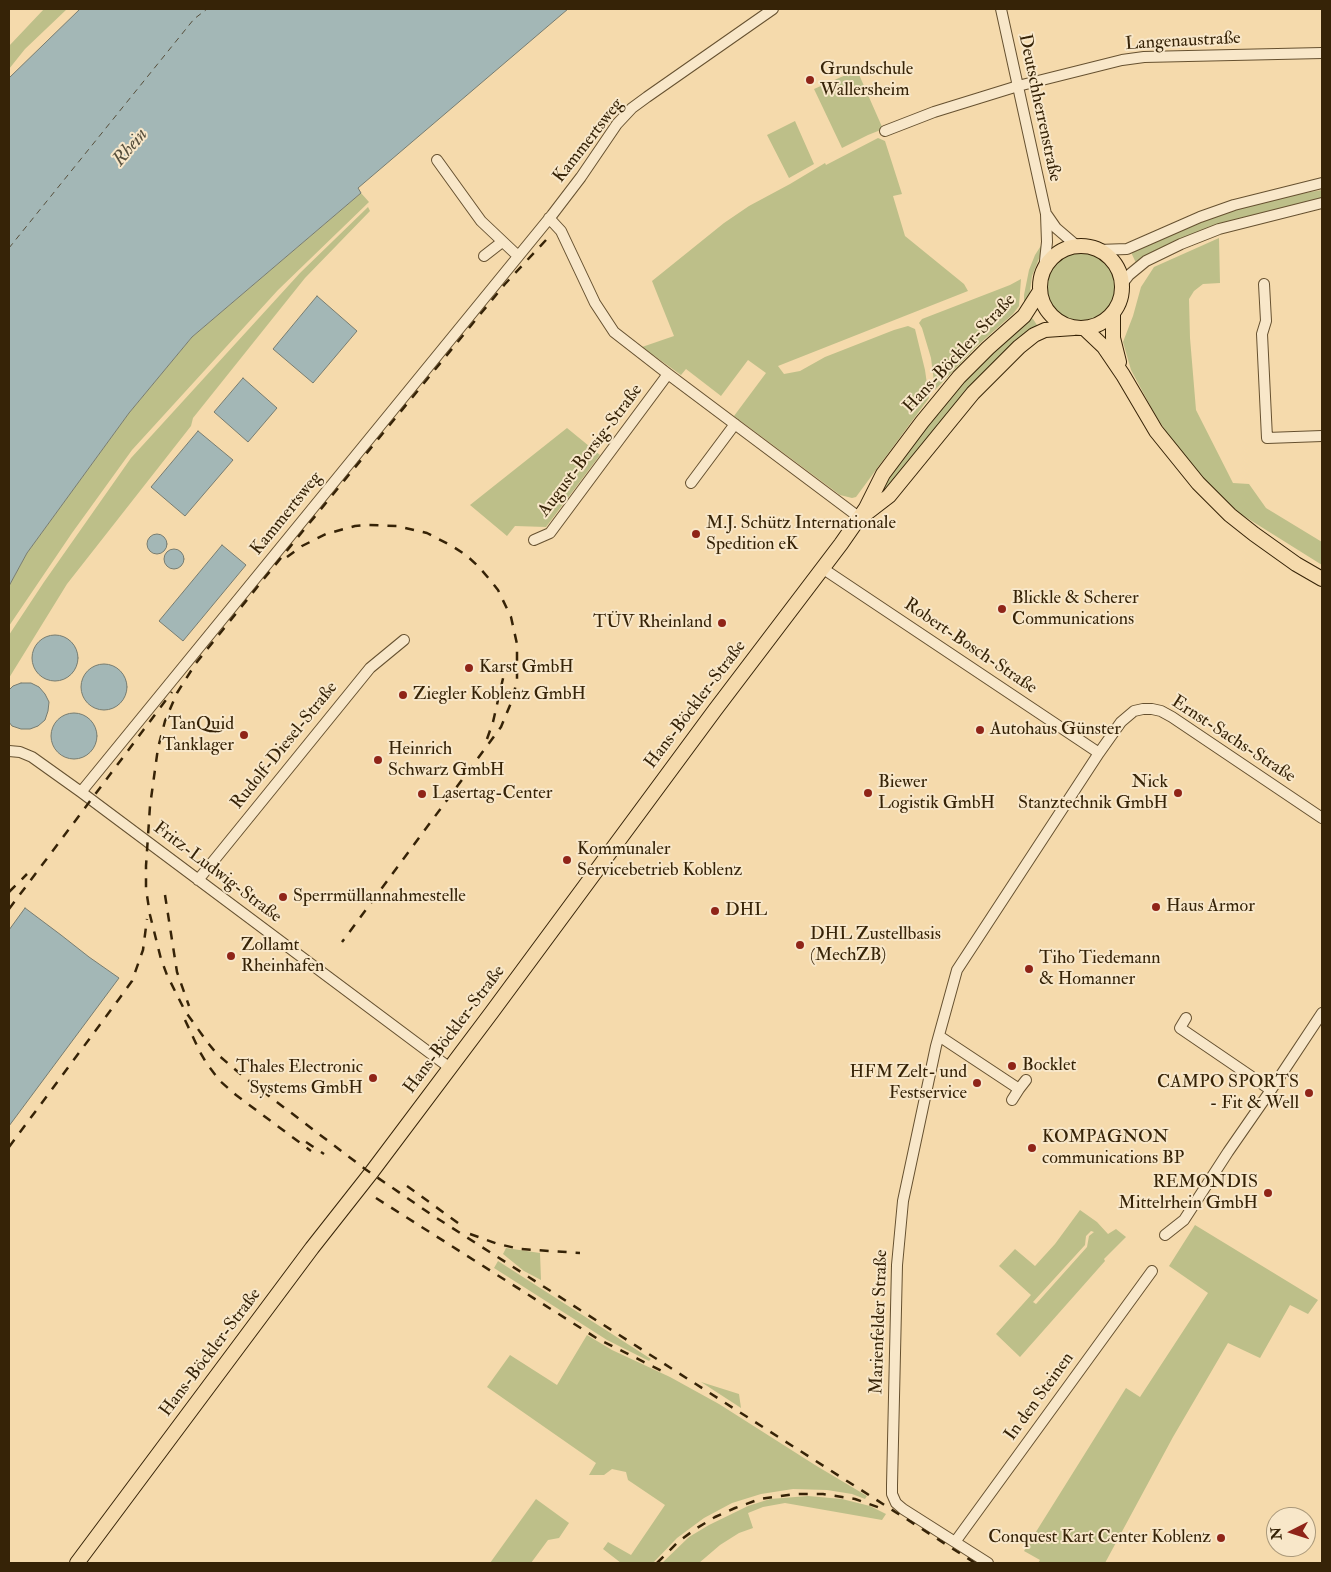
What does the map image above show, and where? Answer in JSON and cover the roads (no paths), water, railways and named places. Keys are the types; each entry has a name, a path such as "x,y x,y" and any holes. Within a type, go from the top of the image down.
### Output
{"main road":[{"path":"1123,374 1112,338 1113,314 1120,300 1122,284 1120,273 1115,264 1098,250 1077,246 1067,249 1049,261 1044,270 1040,280 1040,291 1044,306 1059,322 1079,328 1104,347 1123,374 1156,431 1215,501 1240,524 1276,551 1322,579"},
{"name":"Hans-Böckler-Straße","path":"77,1563 450,1068 715,710 860,518 883,474 934,406 965,371 1024,316 1040,291"},
{"path":"1079,328 1100,324 1113,314"},
{"name":"Hans-Böckler-Straße","path":"860,518 889,496 973,393 1019,347 1034,334 1045,330 1079,328"}],"street":[{"name":"Kammertsweg","path":"81,792 549,218 581,177 617,124 632,108 773,9"},
{"name":"Deutschherrenstraße","path":"1001,9 1046,214 1047,242 1044,270"},
{"name":"Langenaustraße","path":"886,130 934,112 1018,86 1122,60 1144,57 1322,53"},
{"path":"437,160 481,221 518,256"},
{"path":"1098,250 1127,249 1168,230 1234,205 1322,183"},
{"path":"1122,284 1129,275 1146,261 1182,244 1220,229 1322,203"},
{"name":"Deutschherrenstraße","path":"1046,214 1056,228 1077,246"},
{"path":"549,218 561,230 594,303 614,332 627,344 860,518"},
{"path":"484,256 502,242"},
{"path":"1264,284 1266,321 1262,334 1267,438 1322,436"},
{"name":"August-Borsig-Straße","path":"534,540 550,533 668,374"},
{"path":"692,482 735,424"},
{"name":"Robert-Bosch-Straße","path":"822,568 1099,753"},
{"name":"Rudolf-Diesel-Straße","path":"198,880 370,668 404,640"},
{"name":"Ernst-Sachs-Straße","path":"957,970 1099,753 1126,716 1134,712 1143,709 1161,711 1322,818"},
{"name":"Fritz-Ludwig-Straße","path":"9,751 20,752 32,757 81,792 450,1068"},
{"name":"Marienfelder Straße","path":"957,970 939,1036 908,1174 899,1231 895,1323 892,1494 896,1503 903,1509 988,1563"},
{"path":"1165,1235 1184,1220 1322,1013"},
{"path":"1186,1018 1180,1028 1271,1090"},
{"path":"939,1036 1019,1089"},
{"path":"1012,1100 1026,1080"},
{"name":"In den Steinen","path":"954,1542 1152,1271"}],"water":[{"name":"Rhein","path":"80,9 568,9 358,188 361,193 192,337 129,413 27,553 9,586 9,78"},
{"path":"317,296 357,331 313,383 273,349"},
{"path":"243,378 277,408 248,442 214,412"},
{"path":"198,431 233,460 185,516 151,487"},
{"path":"157,534 164,537 167,544 164,551 157,554 150,551 147,544 150,537"},
{"path":"222,545 246,565 183,641 159,621"},
{"path":"174,549 181,552 184,559 181,566 174,569 167,566 164,559 167,552"},
{"path":"50,635 60,635 74,645 78,658 74,671 68,677 60,681 50,681 36,671 32,663 32,653 42,639"},
{"path":"99,664 109,664 123,674 127,687 123,700 117,706 109,710 99,710 85,700 81,692 81,682 91,668"},
{"path":"21,683 31,683 39,687 49,702 45,720 38,726 30,729 12,726 9,722 9,690"},
{"path":"69,713 79,713 93,723 97,736 93,749 87,755 79,759 69,759 55,749 51,741 51,731 61,717"},
{"path":"25,908 119,978 9,1126 9,930"}],"railway":[{"path":"546,240 505,284 267,575 196,663 177,693 165,721 158,748 150,806 146,866 146,889 150,915 161,959 185,1011 217,1054 244,1077 365,1169 432,1215 975,1563"},
{"path":"287,557 302,546 326,534 355,526 397,526 427,533 466,555 491,581 498,590 511,617 517,644 517,679 513,698 501,727 342,942"},
{"path":"487,739 493,722 504,674"},
{"path":"9,909 172,692"},
{"path":"9,892 27,874"},
{"path":"165,895 177,972 189,1006"},
{"path":"9,1147 132,981 143,950 147,919"},
{"path":"185,1020 200,1052 220,1081 311,1151"},
{"path":"306,1142 324,1154"},
{"path":"407,1186 465,1228"},
{"path":"376,1198 598,1339 666,1373"},
{"path":"470,1234 498,1244 520,1249 580,1253"},
{"path":"657,1563 679,1541 697,1528 715,1517 760,1499 796,1494 823,1494 855,1499 883,1509"}],"place":[{"name":"Grundschule Wallersheim","path":"810,80"},
{"name":"M.J. Schütz Internationale Spedition eK","path":"696,534"},
{"name":"Blickle & Scherer Communications","path":"1002,609"},
{"name":"TÜV Rheinland","path":"722,623"},
{"name":"Karst GmbH","path":"469,668"},
{"name":"Ziegler Koblenz GmbH","path":"403,695"},
{"name":"Autohaus Günster","path":"980,730"},
{"name":"TanQuid Tanklager","path":"244,735"},
{"name":"Heinrich Schwarz GmbH","path":"378,760"},
{"name":"Biewer Logistik GmbH","path":"868,793"},
{"name":"Nick Stanztechnik GmbH","path":"1178,793"},
{"name":"Lasertag-Center","path":"422,794"},
{"name":"Kommunaler Servicebetrieb Koblenz","path":"567,860"},
{"name":"Sperrmüllannahmestelle","path":"283,897"},
{"name":"Haus Armor","path":"1156,907"},
{"name":"DHL","path":"715,911"},
{"name":"DHL Zustellbasis (MechZB)","path":"800,945"},
{"name":"Zollamt Rheinhafen","path":"231,956"},
{"name":"Tiho Tiedemann & Homanner","path":"1029,969"},
{"name":"Bocklet","path":"1012,1066"},
{"name":"Thales Electronic Systems GmbH","path":"373,1078"},
{"name":"HFM Zelt- und Festservice","path":"977,1083"},
{"name":"CAMPO SPORTS - Fit & Well","path":"1309,1093"},
{"name":"KOMPAGNON communications BP","path":"1032,1148"},
{"name":"REMONDIS Mittelrhein GmbH","path":"1268,1193"},
{"name":"Conquest Kart Center Koblenz","path":"1221,1538"}]}
